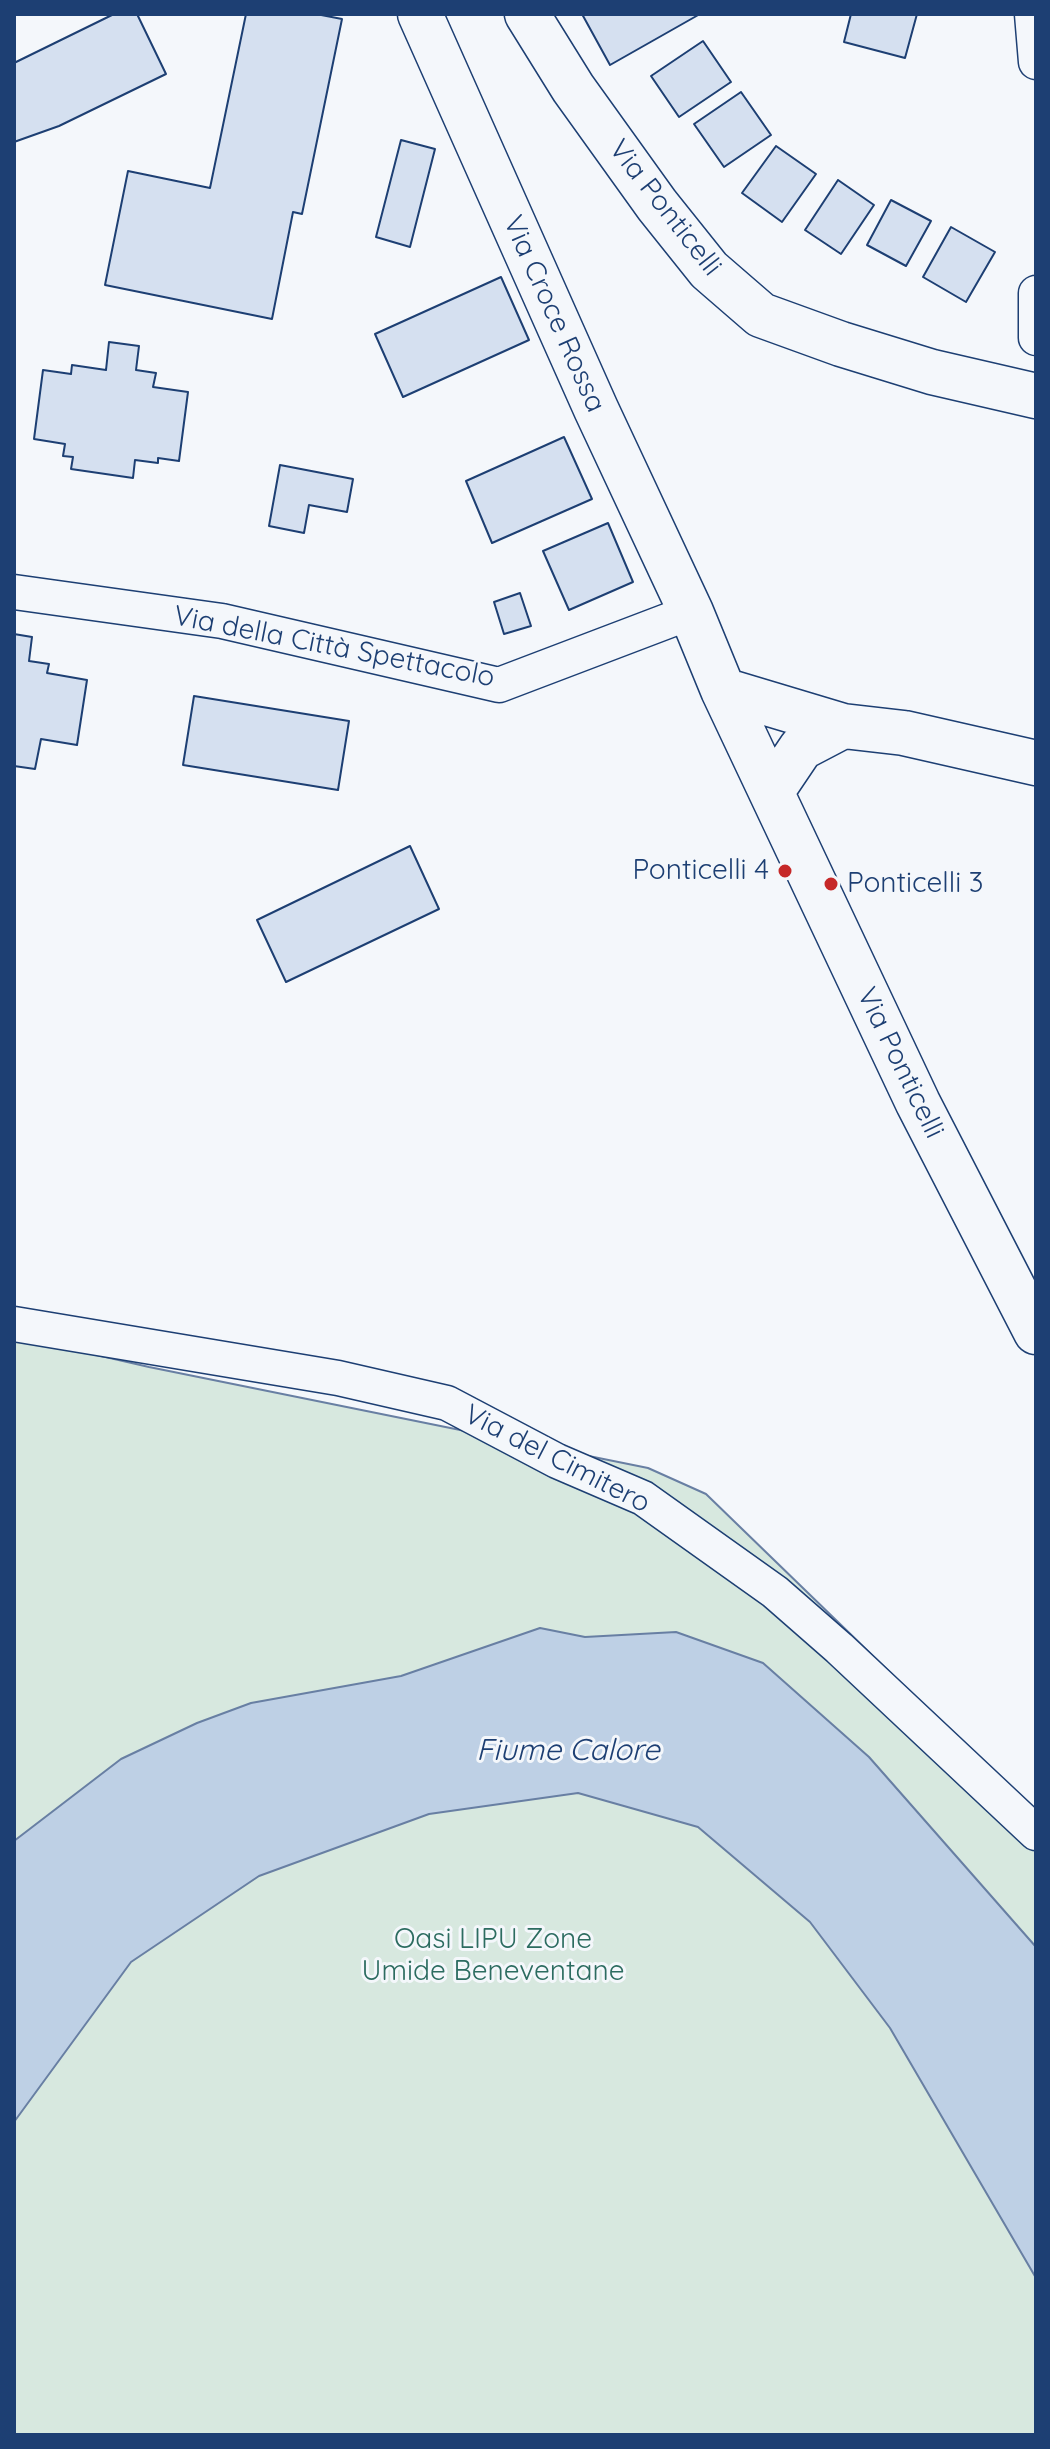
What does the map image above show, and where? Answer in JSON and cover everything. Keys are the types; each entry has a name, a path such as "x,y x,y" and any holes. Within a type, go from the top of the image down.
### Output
{"street":[{"name":"Via Croce Rossa","path":"420,14 596,409 691,612"},
{"name":"Via Ponticelli","path":"527,14 573,88 657,205 709,270 761,315 932,372 1036,396"},
{"path":"1032,14 1036,62"},
{"path":"1036,293 1036,338"},
{"name":"Via della Città Spettacolo","path":"14,592 222,621 499,685 691,612"},
{"name":"Via Ponticelli","path":"691,612 723,690 918,1103 1031,1309"},
{"path":"723,690 843,726 904,733 1036,763"},
{"path":"772,791 801,748 843,726"},
{"name":"Via del Cimitero","path":"14,1324 338,1378 447,1403 557,1461 643,1498 775,1592 1036,1833"}],"green space":[{"name":"Oasi LIPU Zone Umide Beneventane","path":"14,1336 149,1367 648,1468 706,1494 1036,1814 1036,2435 14,2435"}],"water":[{"name":"Fiume Calore","path":"540,1628 585,1637 676,1632 763,1663 869,1757 1036,1947 1036,2278 890,2028 810,1922 698,1827 578,1793 429,1814 259,1876 131,1962 14,2122 14,1841 121,1759 197,1723 251,1703 401,1676"}],"building":[{"path":"114,14 137,14 166,74 59,126 14,142 14,63"},
{"path":"246,14 316,14 342,19 302,214 293,212 272,319 105,285 128,171 210,188"},
{"path":"582,14 700,14 610,65"},
{"path":"851,14 917,14 905,58 844,42"},
{"path":"703,41 731,82 679,117 651,76"},
{"path":"741,92 771,135 724,167 694,124"},
{"path":"401,140 435,149 410,247 376,237"},
{"path":"776,146 816,174 782,222 742,193"},
{"path":"838,180 874,205 841,254 805,230"},
{"path":"891,200 931,221 906,266 867,245"},
{"path":"951,227 995,252 966,302 923,277"},
{"path":"501,277 529,340 403,397 375,334"},
{"path":"109,342 139,346 136,370 156,373 153,387 188,392 179,461 158,458 158,463 135,460 133,478 71,469 73,457 63,456 65,444 34,439 43,370 71,374 72,365 106,370"},
{"path":"564,437 592,499 492,543 466,481"},
{"path":"280,465 353,479 347,512 309,505 304,533 269,526"},
{"path":"608,523 633,582 569,610 543,551"},
{"path":"520,593 531,626 504,634 494,602"},
{"path":"14,634 32,637 29,661 49,664 47,673 87,680 77,745 41,739 35,769 14,766"},
{"path":"194,696 349,721 338,790 183,765"},
{"path":"410,846 439,909 286,982 257,920"}],"place":[{"name":"Ponticelli 4","path":"785,871"},
{"name":"Ponticelli 3","path":"831,884"}]}
